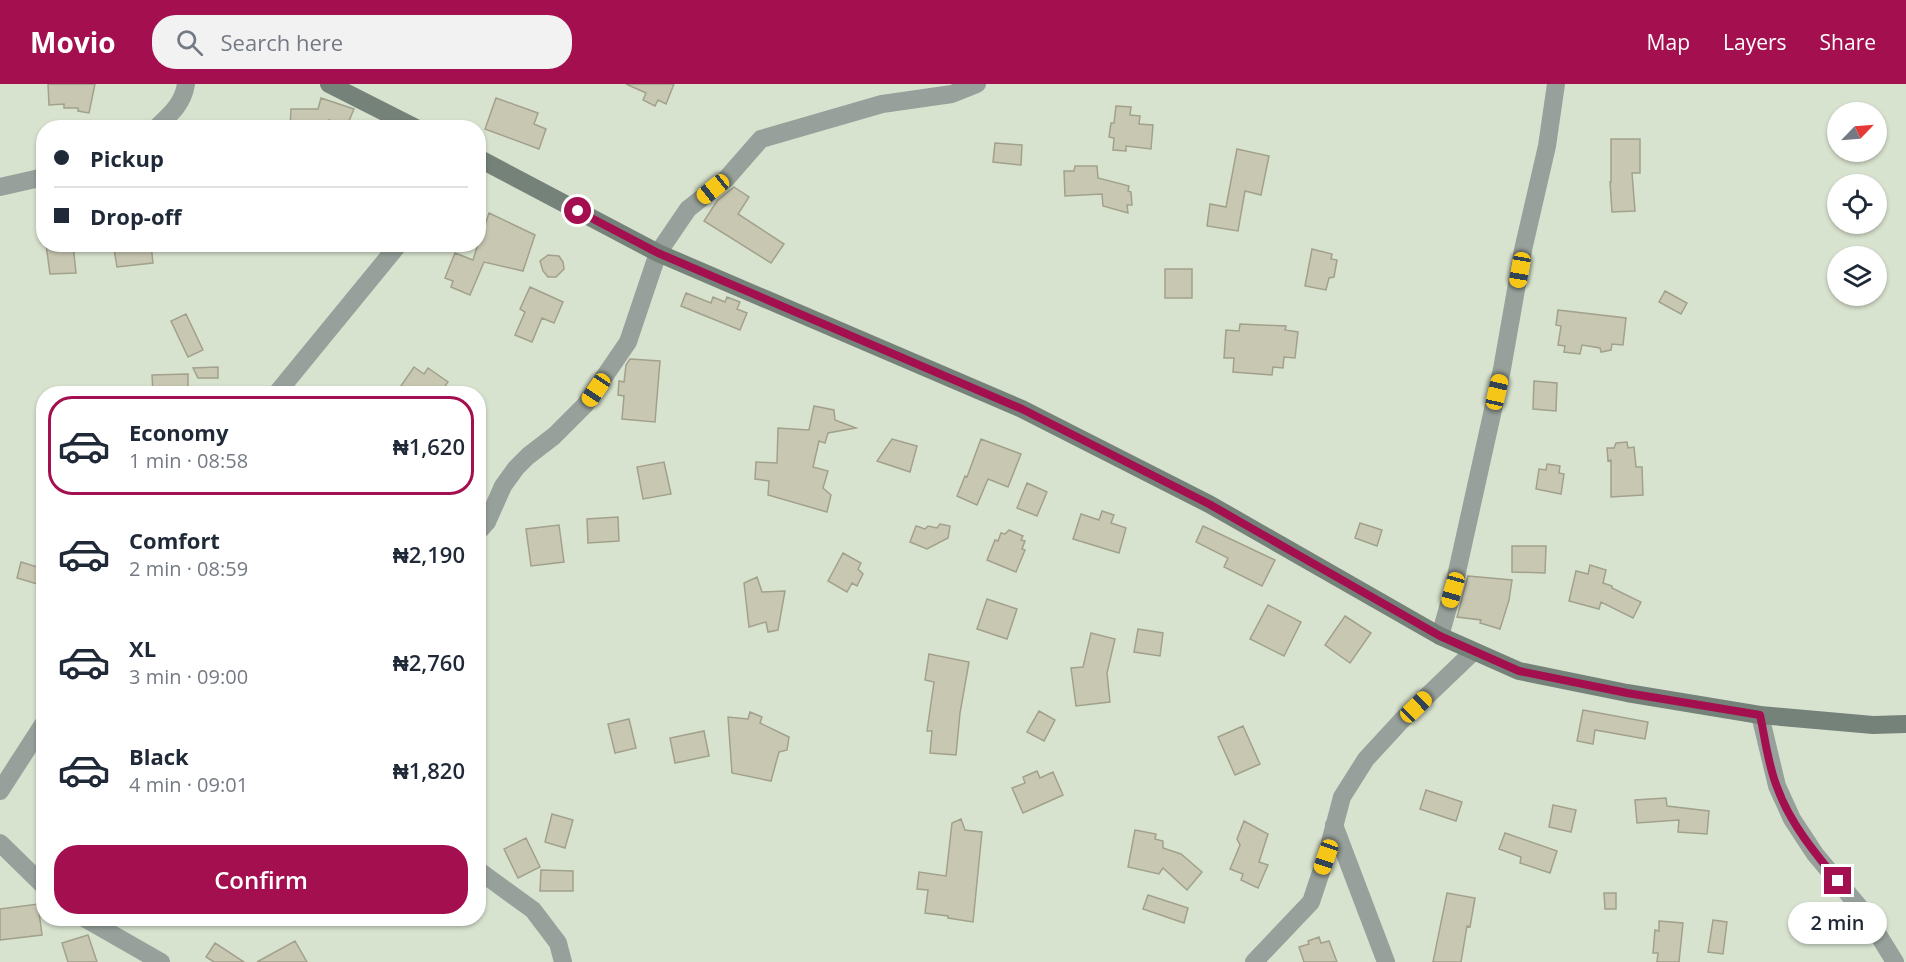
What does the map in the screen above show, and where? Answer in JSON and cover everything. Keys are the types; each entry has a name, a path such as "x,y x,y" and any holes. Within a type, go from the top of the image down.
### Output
{"street":[{"path":"165,120 178,105 186,84"},
{"path":"329,84 400,120"},
{"path":"486,524 503,486 516,468 554,436 585,405 628,342 658,253 688,209 726,179 761,139 882,104 952,94 977,84"},
{"path":"1440,636 1453,590 1502,369 1523,250 1547,146 1556,84"},
{"path":"486,162 658,253 1022,409 1209,504 1440,636 1519,671 1627,693 1760,715 1874,725 1906,724"},
{"path":"0,188 36,179"},
{"path":"283,386 392,252"},
{"path":"1254,962 1311,902 1342,797 1366,759 1402,720 1473,652"},
{"path":"1760,715 1776,786 1792,819 1815,854 1866,915 1895,962"},
{"path":"0,791 36,735"},
{"path":"1334,825 1386,962"},
{"path":"0,843 36,878"},
{"path":"486,876 533,910 558,943 563,962"},
{"path":"98,926 161,962"}],"building":[{"path":"48,84 95,84 89,113 78,111 78,108 64,108 64,104 49,105"},
{"path":"626,84 674,84 666,104 658,100 655,106 643,100 646,93"},
{"path":"321,98 354,109 349,120 290,120 291,109 318,109"},
{"path":"496,98 538,113 534,124 546,129 539,149 486,129"},
{"path":"1116,106 1131,107 1130,115 1140,116 1139,124 1153,125 1151,149 1126,146 1126,151 1113,150 1114,138 1109,137"},
{"path":"1611,139 1640,139 1640,173 1632,173 1635,211 1612,212"},
{"path":"995,143 1022,145 1021,165 993,162"},
{"path":"1237,149 1269,156 1261,195 1245,191 1238,231 1207,226 1210,204 1226,207"},
{"path":"1075,166 1097,166 1098,178 1129,186 1132,205 1127,205 1128,213 1103,206 1102,194 1065,196 1064,171 1074,171"},
{"path":"734,187 749,197 738,214 784,244 771,263 704,221 717,201"},
{"path":"489,213 535,235 523,271 484,262 470,295 451,287 453,281 445,278 455,253 473,260 476,252 486,252 486,222"},
{"path":"1312,249 1332,254 1331,259 1337,260 1334,277 1329,278 1326,290 1305,286"},
{"path":"47,252 74,252 76,273 50,274"},
{"path":"114,252 152,252 153,263 117,267"},
{"path":"548,255 559,256 563,262 564,269 556,277 548,277 543,271 540,261"},
{"path":"1165,269 1192,269 1192,298 1165,298"},
{"path":"530,287 563,302 554,323 542,318 532,342 515,335 525,312 520,309"},
{"path":"1665,291 1687,303 1681,314 1659,302"},
{"path":"686,293 711,303 713,297 725,302 727,297 740,302 737,309 747,313 740,330 681,306"},
{"path":"1558,310 1626,318 1623,345 1612,344 1611,350 1601,352 1600,348 1582,345 1580,354 1564,352 1565,346 1558,345 1561,326 1556,325"},
{"path":"186,314 203,350 188,357 171,321"},
{"path":"1240,324 1286,326 1285,330 1298,332 1295,358 1284,357 1283,368 1273,367 1272,375 1233,372 1234,358 1224,358 1226,330 1239,331"},
{"path":"630,359 660,361 655,422 622,419 624,396 618,395 619,381 624,382 626,365"},
{"path":"218,367 218,378 198,378 193,368"},
{"path":"414,367 424,374 428,368 448,382 445,386 401,386"},
{"path":"188,374 188,386 153,386 152,375"},
{"path":"1534,381 1557,383 1556,411 1533,409"},
{"path":"814,406 834,410 835,420 856,428 828,433 825,443 819,441 813,467 828,471 823,488 831,495 827,512 768,495 769,481 755,479 756,462 777,463 778,428 809,430"},
{"path":"892,439 917,446 910,472 877,461"},
{"path":"981,439 1021,454 1008,487 988,479 977,505 957,496 965,476 967,477"},
{"path":"1627,442 1628,448 1634,447 1636,467 1642,467 1643,495 1611,497 1611,460 1608,461 1607,448 1614,448 1616,443"},
{"path":"664,462 671,494 643,499 637,467"},
{"path":"1547,464 1560,466 1559,473 1564,474 1561,494 1536,489 1539,469 1546,470"},
{"path":"1027,483 1047,492 1037,516 1017,508"},
{"path":"1102,511 1114,515 1111,523 1126,528 1119,553 1073,539 1081,514 1099,520"},
{"path":"618,517 619,541 588,543 587,519"},
{"path":"1360,523 1382,530 1377,546 1355,538"},
{"path":"940,524 950,526 948,538 927,549 910,542 916,526 925,529 928,526 937,528"},
{"path":"559,525 564,562 531,566 526,529"},
{"path":"1203,526 1275,560 1262,586 1224,567 1228,558 1196,542"},
{"path":"1009,530 1023,536 1021,540 1025,541 1022,549 1025,550 1016,572 987,560 995,540 998,541 1001,533 1005,534"},
{"path":"1512,546 1546,546 1545,573 1512,572"},
{"path":"843,553 861,563 858,569 863,574 857,586 852,583 847,592 828,581"},
{"path":"21,562 36,567 36,584 17,578"},
{"path":"1590,565 1606,570 1603,583 1641,602 1633,618 1601,602 1599,609 1569,601 1576,571 1588,574"},
{"path":"1468,576 1512,580 1509,600 1500,629 1480,623 1481,620 1457,617"},
{"path":"757,577 762,592 785,591 778,630 768,632 766,622 749,627 744,583"},
{"path":"987,599 1017,609 1007,639 977,629"},
{"path":"1268,605 1301,622 1284,656 1250,639"},
{"path":"1345,616 1371,633 1350,663 1325,645"},
{"path":"1138,629 1163,633 1160,656 1134,652"},
{"path":"1091,633 1115,639 1107,673 1110,702 1076,706 1071,668 1083,667"},
{"path":"929,654 969,662 960,713 956,755 930,753 932,731 927,731 934,682 925,680"},
{"path":"1583,710 1648,722 1645,739 1595,730 1593,744 1577,741"},
{"path":"1039,711 1055,720 1044,741 1027,732"},
{"path":"750,712 762,717 760,723 789,737 787,750 779,752 771,781 732,773 728,717 748,719"},
{"path":"629,719 636,748 615,753 608,724"},
{"path":"1243,726 1260,764 1235,775 1218,737"},
{"path":"704,731 709,756 675,763 670,738"},
{"path":"1037,771 1040,778 1053,772 1063,795 1023,813 1012,788 1025,783 1023,777"},
{"path":"1426,790 1462,802 1456,821 1420,809"},
{"path":"1666,798 1667,806 1709,811 1707,834 1678,832 1679,820 1637,823 1635,800"},
{"path":"1553,805 1576,810 1571,832 1549,827"},
{"path":"552,814 573,820 565,848 545,842"},
{"path":"961,819 965,830 982,832 973,922 925,913 928,890 917,889 919,872 946,876 952,823"},
{"path":"1244,821 1268,834 1259,862 1268,865 1258,888 1241,880 1243,874 1230,869 1240,845 1237,839"},
{"path":"1135,830 1156,834 1155,839 1163,841 1163,848 1181,854 1202,872 1187,890 1163,868 1159,874 1128,867"},
{"path":"1505,833 1557,851 1550,873 1520,863 1521,857 1499,849"},
{"path":"526,838 540,867 518,878 504,849"},
{"path":"541,870 573,871 573,891 540,891"},
{"path":"1447,893 1475,898 1470,927 1467,926 1461,962 1433,962"},
{"path":"1604,893 1616,893 1616,909 1605,909"},
{"path":"1148,895 1188,908 1184,923 1143,909"},
{"path":"36,904 36,926 41,926 42,935 0,940 0,909"},
{"path":"1713,920 1727,922 1723,954 1708,952"},
{"path":"1659,921 1683,923 1679,962 1657,962 1658,953 1653,953 1655,930 1659,931"},
{"path":"88,935 97,962 68,962 62,943"},
{"path":"1319,937 1321,943 1329,941 1337,962 1304,962 1299,947"},
{"path":"295,941 307,962 257,962"},
{"path":"215,943 244,962 214,962 206,957"}],"route":[{"path":"578,211 658,253 1022,409 1209,504 1440,636 1473,652 1519,671 1627,693 1760,715 1776,786 1792,819 1815,854 1838,881"}]}
